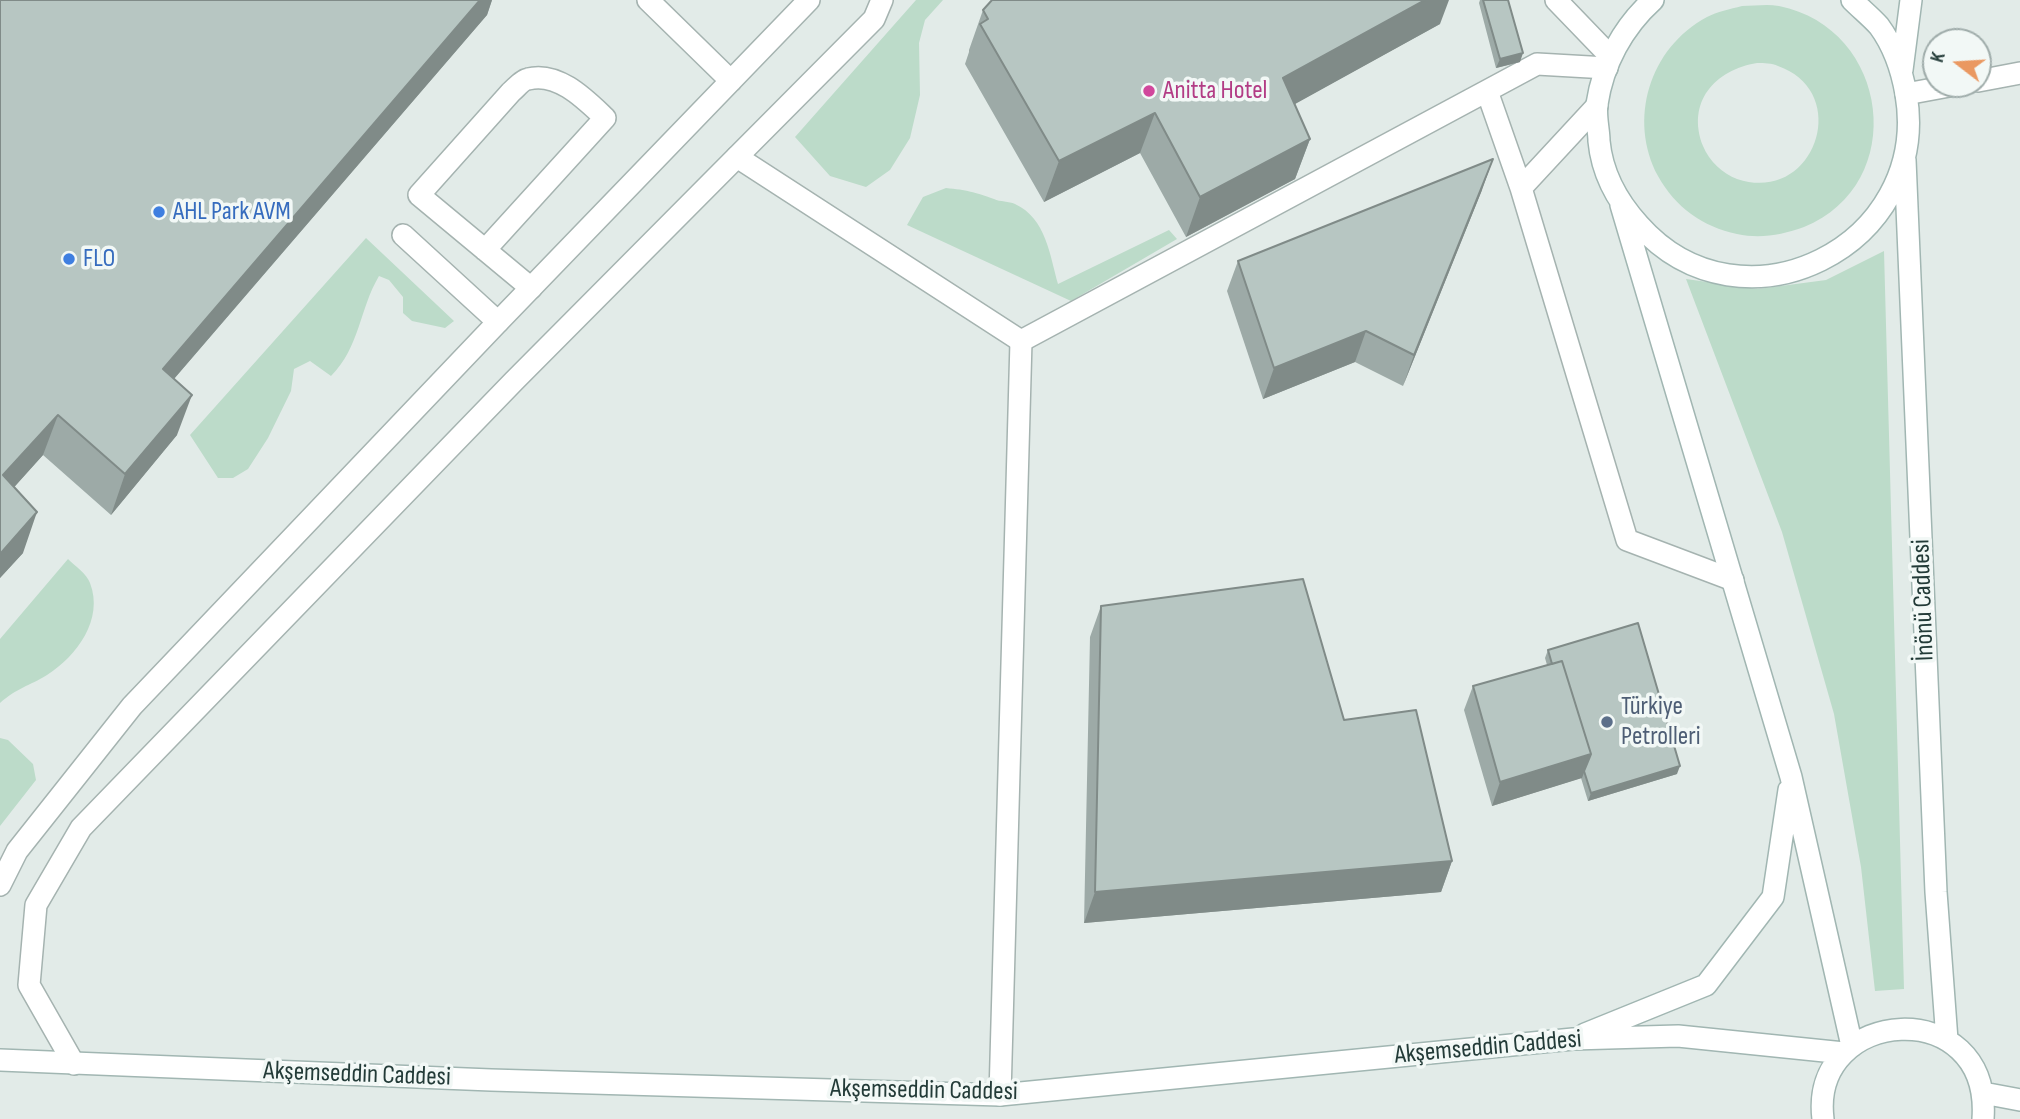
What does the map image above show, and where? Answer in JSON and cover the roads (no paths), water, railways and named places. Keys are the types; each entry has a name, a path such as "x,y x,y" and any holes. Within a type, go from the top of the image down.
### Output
{"main road":[{"path":"648,0 731,81"},
{"path":"0,885 17,851 132,706 809,0"},
{"path":"74,1064 29,985 36,905 81,828 514,381 874,19 882,0"},
{"path":"1556,0 1608,62"},
{"path":"1852,0 1880,27 1902,70"},
{"path":"1621,205 1655,244 1701,269 1751,277 1802,270 1848,245 1884,208 1905,160 1910,116 1902,70 1911,0"},
{"path":"1643,4 1608,62 1597,106 1601,157 1621,205 1791,777 1848,1049"},
{"path":"1021,341 1537,64 1608,62"},
{"path":"1992,78 2020,73"},
{"path":"485,250 604,118 569,87 550,79 527,79 511,92 419,195 485,250 531,288"},
{"path":"1487,91 1521,188 1627,540 1732,580"},
{"path":"1906,94 1922,91"},
{"path":"1521,188 1597,106"},
{"path":"737,157 1021,341"},
{"name":"İnönü Caddesi","path":"1905,160 1936,892 1947,1040"},
{"path":"403,234 498,322"},
{"path":"1000,1095 1021,341"},
{"path":"1573,1039 1706,985 1773,897 1791,777"},
{"path":"1823,1119 1824,1093 1831,1071 1848,1049 1882,1030 1905,1028 1927,1031 1947,1040 1963,1053 1975,1070 1983,1093 1983,1119"},
{"name":"Akşemseddin Caddesi","path":"0,1060 504,1081 1000,1095 1573,1039 1678,1036 1848,1049"},
{"path":"1983,1093 2020,1100"}],"place":[{"name":"Anitta Hotel","path":"1149,91"},
{"name":"AHL Park AVM","path":"159,212"},
{"name":"FLO","path":"69,259"},
{"name":"Türkiye Petrolleri","path":"1607,722"}]}
